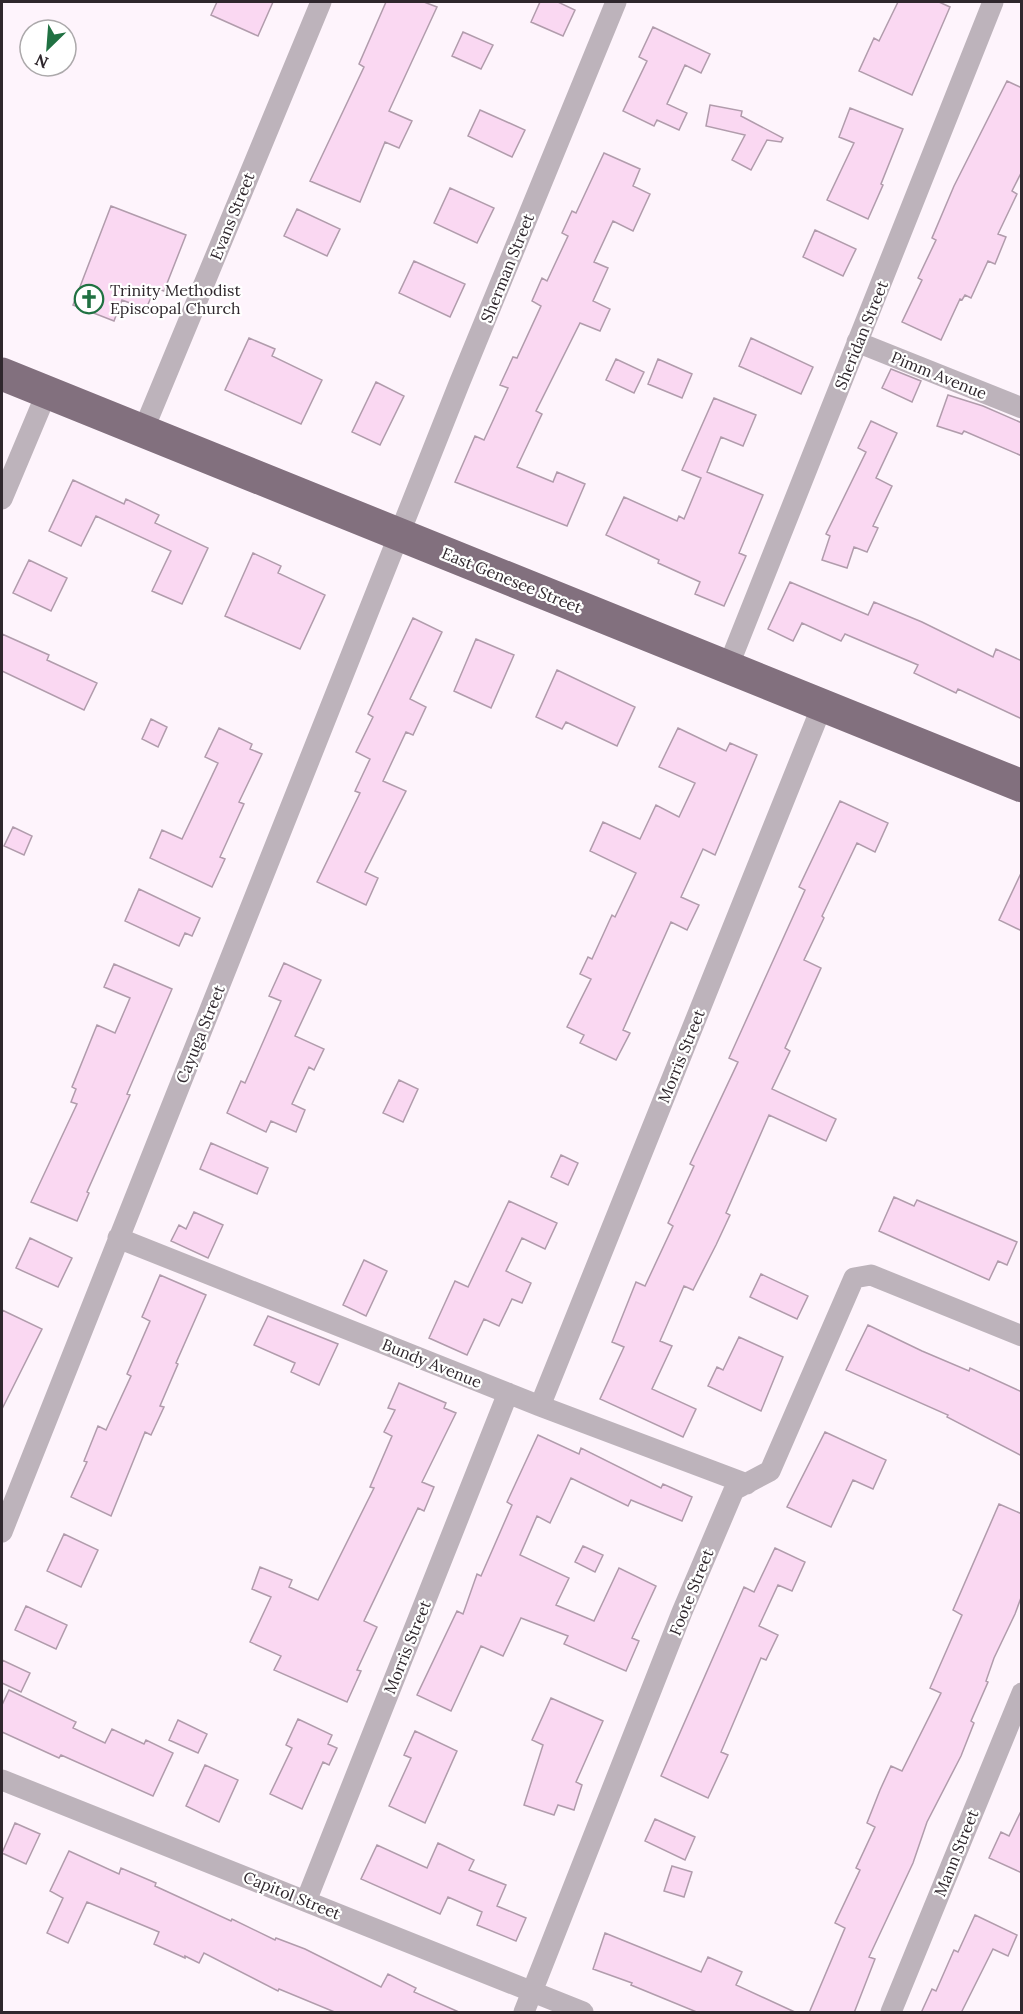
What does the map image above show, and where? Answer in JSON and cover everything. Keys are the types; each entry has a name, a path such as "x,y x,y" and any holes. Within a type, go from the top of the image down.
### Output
{"highway":[{"name":"East Genesee Street","path":"2,374 1022,786"}],"street":[{"name":"Evans Street","path":"143,431 321,2"},
{"name":"Sherman Street","path":"401,536 459,384 616,2"},
{"name":"Sheridan Street","path":"728,667 993,2"},
{"name":"Pimm Avenue","path":"857,342 1022,408"},
{"path":"2,499 47,392"},
{"name":"Cayuga Street","path":"2,1532 401,536"},
{"name":"Morris Street","path":"540,1406 822,706"},
{"name":"Bundy Avenue","path":"118,1238 540,1406 747,1484"},
{"name":"Foote Street","path":"524,2013 682,1612 734,1490 770,1471 854,1278 871,1275 1022,1336"},
{"name":"Morris Street","path":"306,1901 508,1393"},
{"name":"Mann Street","path":"891,2013 1022,1693"},
{"name":"Capitol Street","path":"2,1780 582,2013"}],"building":[{"path":"217,2 273,2 258,36 211,15"},
{"path":"386,2 424,2 437,7 389,111 412,121 399,148 385,142 360,202 310,181 364,67 359,64"},
{"path":"540,2 558,2 575,10 563,36 531,22"},
{"path":"898,2 939,2 950,7 912,95 859,71 874,38 879,41"},
{"path":"653,27 710,54 701,73 685,65 667,104 687,113 679,130 657,120 654,126 623,111 647,61 639,57"},
{"path":"463,32 493,45 481,69 452,56"},
{"path":"1007,81 1022,88 1022,171 1012,191 1017,194 998,234 1006,237 995,264 988,261 971,298 965,295 962,300 960,299 941,340 902,322 922,280 918,278 936,240 932,238 954,186"},
{"path":"710,105 742,111 741,116 783,138 781,142 767,140 751,170 732,160 745,135 706,126"},
{"path":"850,108 903,129 868,219 827,200 854,143 839,137"},
{"path":"480,110 525,130 512,157 468,136"},
{"path":"604,153 640,169 633,186 650,194 633,231 613,221 594,262 608,268 593,301 610,309 600,331 580,323 536,411 542,414 517,467 553,482 557,472 585,484 567,526 455,482 475,436 484,440 508,388 500,385 513,357 517,358 541,306 532,301 542,278 547,281 568,236 562,233 572,211 576,213"},
{"path":"450,188 494,208 477,243 434,223"},
{"path":"111,206 186,235 164,291 155,288 146,309 122,300 114,321 73,305"},
{"path":"297,209 340,229 327,256 284,236"},
{"path":"815,230 856,249 843,276 803,257"},
{"path":"414,261 465,284 450,317 399,293"},
{"path":"249,338 275,349 272,356 322,380 301,424 225,390"},
{"path":"751,338 813,367 801,394 739,366"},
{"path":"616,359 644,372 634,393 606,380"},
{"path":"658,359 692,374 682,398 648,384"},
{"path":"891,369 921,381 912,402 882,388"},
{"path":"376,382 404,396 380,445 352,432"},
{"path":"948,395 983,406 1022,423 1022,456 964,431 962,434 937,426"},
{"path":"714,398 756,415 743,446 721,437 707,472 763,495 739,553 746,556 724,606 695,594 700,582 606,535 624,497 677,521 679,516 684,519 701,478 682,470"},
{"path":"871,421 897,433 876,478 892,486 873,526 878,528 867,552 854,547 847,568 822,560 830,536 826,534 866,452 858,448"},
{"path":"73,480 124,504 126,499 159,515 155,523 208,548 182,604 152,591 171,551 96,516 81,546 49,531"},
{"path":"253,553 281,566 278,573 325,595 300,649 225,616"},
{"path":"29,560 67,578 51,611 13,593"},
{"path":"790,582 868,615 874,602 922,622 993,657 996,649 1022,661 1022,719 958,689 956,693 914,673 918,665 845,634 841,641 802,623 793,641 768,629"},
{"path":"413,618 442,632 410,699 426,707 413,735 406,732 383,781 406,791 365,872 378,878 366,905 317,882 360,793 355,791 370,759 356,752 373,717 368,714"},
{"path":"2,634 49,655 47,660 97,683 84,710 2,671"},
{"path":"476,639 514,655 491,708 454,691"},
{"path":"557,670 635,707 617,746 566,722 562,729 536,717"},
{"path":"151,719 167,727 158,747 142,739"},
{"path":"219,728 252,744 250,749 262,754 239,802 244,804 220,857 225,859 212,887 150,858 162,830 182,839 218,763 205,757"},
{"path":"678,728 726,751 730,743 757,755 715,855 703,849 681,897 699,905 687,930 671,922 623,1030 630,1033 616,1060 580,1043 584,1035 567,1027 591,979 580,974 588,957 592,959 612,915 615,917 636,873 590,851 603,822 640,839 656,805 679,817 695,783 659,767"},
{"path":"840,801 888,823 875,852 857,843 822,916 824,918 804,960 821,968 785,1048 790,1051 772,1089 836,1119 826,1141 769,1115 726,1213 730,1215 716,1245 693,1290 684,1286 660,1341 672,1346 652,1389 696,1409 683,1437 600,1399 624,1347 612,1342 636,1282 645,1286 673,1226 668,1223 694,1166 690,1164 738,1062 729,1058 805,890 799,887"},
{"path":"13,827 32,836 24,855 4,846"},
{"path":"1022,871 1022,931 999,920"},
{"path":"139,889 200,918 192,936 185,933 179,946 125,921"},
{"path":"284,963 321,980 295,1036 324,1049 314,1070 309,1067 292,1104 305,1110 296,1132 271,1121 266,1132 227,1113 241,1081 245,1083 281,1001 269,996"},
{"path":"114,964 172,989 127,1094 130,1095 87,1192 89,1193 77,1221 31,1202 77,1104 71,1102 76,1089 72,1087 97,1025 115,1033 130,998 104,987"},
{"path":"399,1080 418,1089 403,1122 383,1113"},
{"path":"211,1143 268,1168 257,1194 200,1169"},
{"path":"561,1155 578,1163 568,1185 551,1177"},
{"path":"894,1197 914,1206 917,1200 1017,1242 1007,1265 998,1261 989,1280 879,1231"},
{"path":"509,1201 557,1223 545,1249 522,1238 506,1271 531,1283 522,1303 512,1299 499,1326 484,1319 467,1355 429,1338 455,1281 468,1287"},
{"path":"194,1212 223,1225 208,1258 171,1241 179,1225 186,1229"},
{"path":"30,1238 72,1258 58,1287 16,1268"},
{"path":"364,1260 387,1271 366,1316 343,1305"},
{"path":"761,1274 808,1296 797,1319 750,1297"},
{"path":"160,1275 206,1295 176,1363 178,1364 160,1406 164,1407 151,1435 145,1432 111,1516 71,1497 87,1462 84,1461 98,1426 106,1430 131,1376 127,1374 150,1321 142,1317"},
{"path":"2,1310 42,1329 2,1409"},
{"path":"268,1316 338,1344 319,1385 291,1372 295,1363 254,1345"},
{"path":"868,1325 922,1351 969,1371 970,1368 1022,1392 1022,1456 947,1417 948,1415 846,1370"},
{"path":"739,1337 783,1357 761,1411 708,1386 717,1367 723,1370"},
{"path":"399,1383 446,1403 444,1408 456,1413 422,1482 434,1487 424,1511 418,1508 364,1621 377,1627 357,1670 361,1671 347,1702 274,1670 281,1656 250,1642 271,1597 252,1589 260,1567 292,1580 289,1587 318,1600 374,1488 370,1487 392,1436 384,1432 395,1410 388,1408"},
{"path":"825,1432 886,1460 873,1489 853,1480 831,1527 787,1507"},
{"path":"538,1435 579,1454 581,1448 661,1488 663,1484 692,1497 682,1521 631,1500 628,1506 571,1478 550,1523 537,1516 520,1555 569,1578 556,1605 594,1621 619,1568 656,1586 632,1638 639,1641 626,1671 564,1644 568,1636 521,1618 503,1656 481,1646 451,1711 417,1695 457,1611 463,1614 477,1574 481,1576 512,1505 507,1502"},
{"path":"999,1504 1022,1514 1022,1595 1015,1614 994,1658 986,1681 988,1682 971,1721 974,1723 961,1756 927,1822 913,1863 869,1957 875,1959 854,2013 809,2013 845,1928 835,1923 860,1870 856,1868 875,1827 867,1823 891,1766 902,1771 941,1693 930,1688 962,1615 953,1610"},
{"path":"64,1534 98,1550 81,1587 47,1571"},
{"path":"583,1546 603,1555 595,1572 575,1562"},
{"path":"775,1548 805,1562 792,1591 778,1585 759,1626 778,1635 766,1660 761,1658 721,1752 728,1755 708,1798 661,1776 744,1587 754,1592"},
{"path":"26,1606 67,1625 56,1649 15,1630"},
{"path":"2,1660 30,1673 21,1692 2,1683"},
{"path":"9,1690 76,1722 73,1728 105,1743 112,1729 144,1744 146,1740 173,1753 153,1796 61,1755 59,1758 2,1732 2,1705"},
{"path":"551,1698 603,1721 576,1782 582,1785 574,1810 558,1805 554,1815 524,1805 543,1745 532,1740"},
{"path":"298,1719 332,1735 328,1744 337,1748 329,1765 323,1762 302,1809 270,1794 292,1748 286,1745"},
{"path":"178,1720 207,1734 198,1753 169,1740"},
{"path":"415,1731 457,1751 425,1823 389,1806 411,1758 404,1755"},
{"path":"205,1765 238,1780 219,1822 186,1806"},
{"path":"1022,1809 1022,1873 989,1858 1001,1832 1009,1836"},
{"path":"655,1819 695,1837 685,1860 645,1841"},
{"path":"15,1823 40,1834 26,1864 2,1853"},
{"path":"438,1843 474,1860 469,1870 506,1885 497,1906 526,1918 516,1941 477,1925 482,1912 448,1897 440,1914 361,1879 377,1845 427,1868"},
{"path":"69,1851 119,1874 121,1868 156,1883 155,1886 275,1940 276,1938 305,1949 381,1987 388,1974 416,1988 414,1992 461,2013 337,2013 279,1989 278,1991 204,1953 199,1963 185,1956 185,1958 154,1944 159,1932 87,1902 68,1943 47,1933 63,1898 50,1891"},
{"path":"672,1866 692,1872 684,1897 664,1891"},
{"path":"975,1915 1017,1935 1008,1956 993,1949 961,2013 921,2013 932,1989 936,1991 954,1950 958,1952"},
{"path":"605,1933 701,1972 708,1957 742,1972 736,1985 797,2013 699,2013 631,1985 632,1983 593,1969"}],"place":[{"name":"Trinity Methodist Episcopal Church","path":"89,299"}]}
